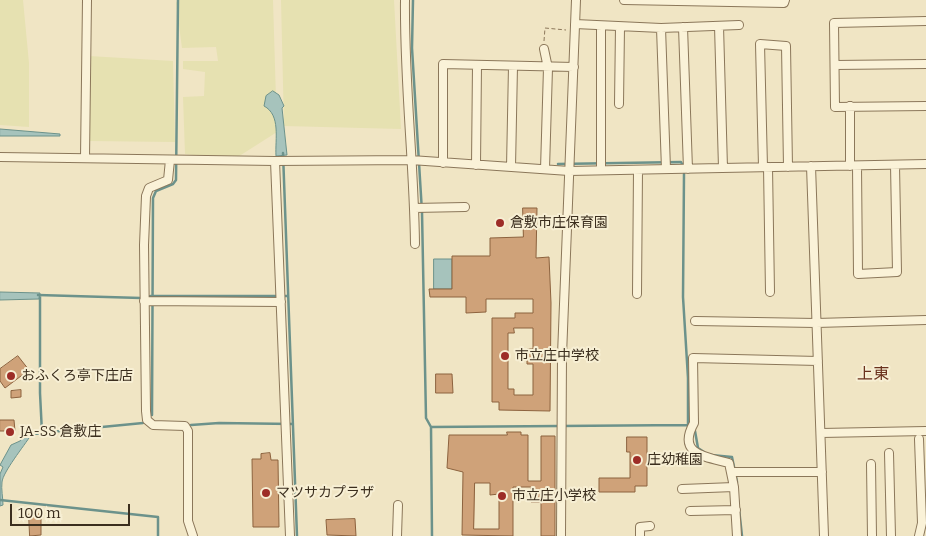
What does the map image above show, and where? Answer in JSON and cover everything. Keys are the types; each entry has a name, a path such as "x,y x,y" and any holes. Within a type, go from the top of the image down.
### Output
{"street":[{"path":"85,158 87,0"},
{"path":"405,0 404,49 417,160 415,244"},
{"path":"561,536 569,166 576,0"},
{"path":"624,0 784,3 784,0"},
{"path":"926,21 834,23 836,106 926,106"},
{"path":"575,28 601,26 661,28 739,25"},
{"path":"600,166 601,26"},
{"path":"719,26 723,168"},
{"path":"619,104 620,27"},
{"path":"683,27 688,169"},
{"path":"661,28 666,164"},
{"path":"770,292 760,44 786,46 788,167"},
{"path":"544,49 548,68 545,169"},
{"path":"443,163 443,64 548,68 574,67"},
{"path":"835,65 926,64"},
{"path":"476,165 477,65"},
{"path":"511,167 513,66"},
{"path":"850,106 858,274 898,272 895,165"},
{"path":"0,157 281,161 417,160 545,169 569,166 600,166 638,170 666,164 688,169 926,164"},
{"path":"174,160 168,180 149,188 146,196 146,415 153,425 185,426 188,431 188,521 193,536"},
{"path":"281,161 281,298 290,536"},
{"path":"812,166 824,536"},
{"path":"637,294 638,170"},
{"path":"416,207 465,207"},
{"path":"147,300 281,298"},
{"path":"695,321 816,323 926,320"},
{"path":"737,536 735,472 729,463 706,459 694,453 689,432 694,423 692,358 818,361"},
{"path":"821,433 926,432"},
{"path":"919,439 922,523 920,536"},
{"path":"889,454 891,536"},
{"path":"871,464 872,536"},
{"path":"735,472 822,472"},
{"path":"682,489 734,487"},
{"path":"397,536 398,505"},
{"path":"690,511 736,510"},
{"path":"640,536 640,527 650,526"}],"path":[{"path":"544,49 545,28 575,28"}],"shaded area":[{"path":"0,0 23,0 29,63 29,127 0,125"},
{"path":"178,0 273,0 277,132 233,160 185,154 183,97 204,96 205,72 183,69 183,61 218,61 216,47 182,48 176,3"},
{"path":"281,0 394,0 401,129 284,126"},
{"path":"89,56 173,61 175,142 88,141"}],"water":[{"path":"273,91 279,95 284,106 282,108 287,155 276,156 275,121 273,115 264,106 266,96"},
{"path":"0,129 60,134 60,136 0,136"},
{"path":"434,259 452,259 452,289 434,289"},
{"path":"0,292 40,293 39,299 0,300"},
{"path":"21,428 41,432 41,434 31,435 6,472 2,485 3,505 0,506 0,474 3,467 0,465 11,445 20,441"}],"building":[{"path":"523,208 537,208 536,258 549,257 551,303 550,411 499,410 499,402 492,402 492,318 515,318 515,313 533,313 533,299 486,299 486,312 466,313 466,297 430,297 429,289 452,289 452,256 490,256 490,238 523,237","holes":["514,328 533,328 533,349 527,349 527,364 533,364 533,395 514,395 514,389 508,389 508,333 514,333"]},
{"name":"おふくろ亭下庄店","path":"18,356 29,370 5,388 0,381 0,369"},
{"path":"436,374 452,374 453,393 436,393"},
{"path":"21,390 21,397 11,398 11,391"},
{"path":"0,420 14,420 15,431 0,431"},
{"path":"507,432 521,432 521,435 528,435 528,481 541,481 541,436 555,436 555,536 541,536 541,502 531,502 531,487 513,487 513,536 462,535 463,472 447,468 449,435 507,435","holes":["475,483 490,483 490,495 499,494 499,529 474,529"]},
{"path":"627,437 647,437 647,486 635,486 635,492 599,492 599,478 630,478 630,452 627,452"},
{"name":"マツサカプラザ","path":"270,453 271,460 278,460 279,527 253,527 252,459 261,459 261,454"},
{"path":"29,514 41,514 41,535 30,536"},
{"path":"355,519 356,536 327,535 326,520"}],"waterway":[{"path":"152,415 153,198 156,191 173,184 176,180 178,0"},
{"path":"413,0 412,48 422,212 426,418 431,427 432,536"},
{"path":"283,153 297,536"},
{"path":"558,164 681,162 682,164"},
{"path":"684,174 683,297 688,378 688,425"},
{"path":"38,295 141,298 151,296 288,296"},
{"path":"40,295 42,433"},
{"path":"40,433 143,423"},
{"path":"191,425 219,423 293,424"},
{"path":"431,427 688,425 695,431 698,448 704,452"},
{"path":"711,455 732,457 737,482"},
{"path":"0,500 158,517 158,536"},
{"path":"738,500 742,536"}],"place":[{"name":"倉敷市庄保育園","path":"500,223"},
{"name":"市立庄中学校","path":"505,356"},
{"name":"おふくろ亭下庄店","path":"11,376"},
{"name":"JA-SS 倉敷庄","path":"10,432"},
{"name":"庄幼稚園","path":"637,460"},
{"name":"マツサカプラザ","path":"266,493"},
{"name":"市立庄小学校","path":"502,496"}],"district":[{"name":"上東","path":"873,375"}]}
